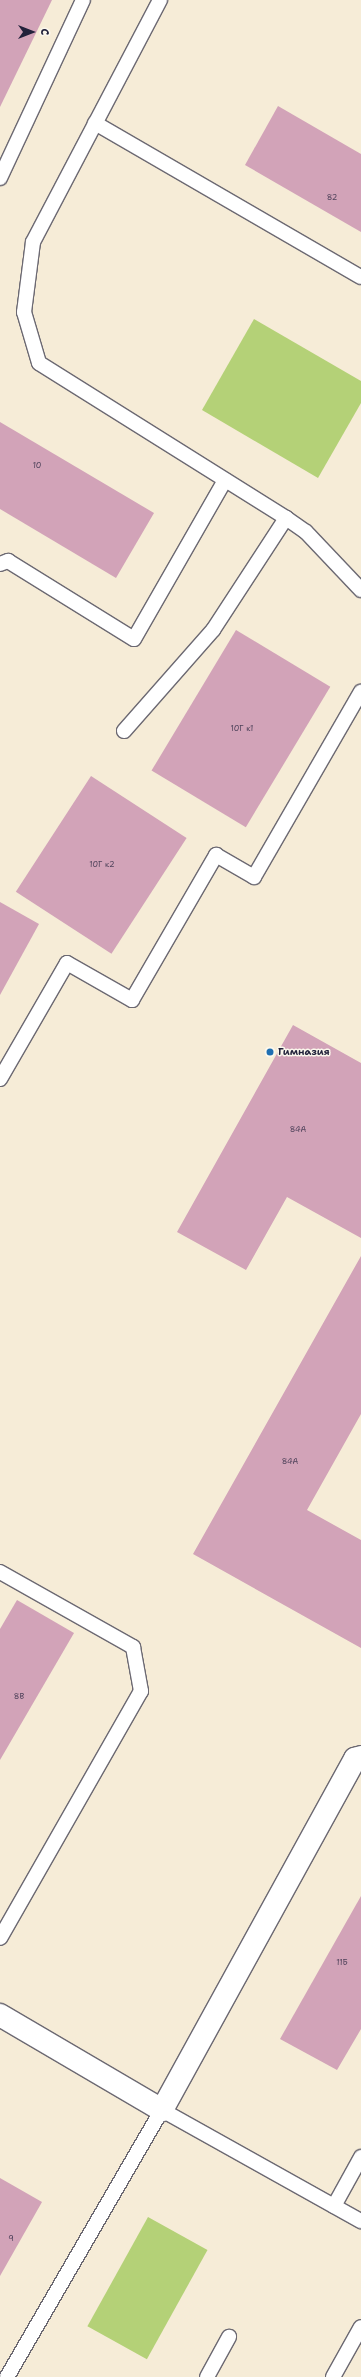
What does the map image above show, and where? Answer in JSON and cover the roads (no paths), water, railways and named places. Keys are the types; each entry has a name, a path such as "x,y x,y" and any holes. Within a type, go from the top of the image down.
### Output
{"street":[{"path":"0,2014 162,2110 355,1759 361,1757"}],"lane":[{"path":"0,178 83,0"},
{"path":"160,0 33,242 24,312 39,363 306,532 361,590"},
{"path":"95,122 361,277"},
{"path":"0,564 8,561 134,639 225,480"},
{"path":"124,731 213,630 286,518"},
{"path":"0,1079 67,963 132,1000 216,855 254,877 361,692"},
{"path":"0,1572 133,1648 140,1691 0,1938"},
{"path":"7,2377 162,2110 361,2221"},
{"path":"334,2206 361,2157"},
{"path":"333,2377 361,2327"},
{"path":"207,2377 229,2337"}],"place":[{"name":"Гимназия","path":"270,1052"}]}
